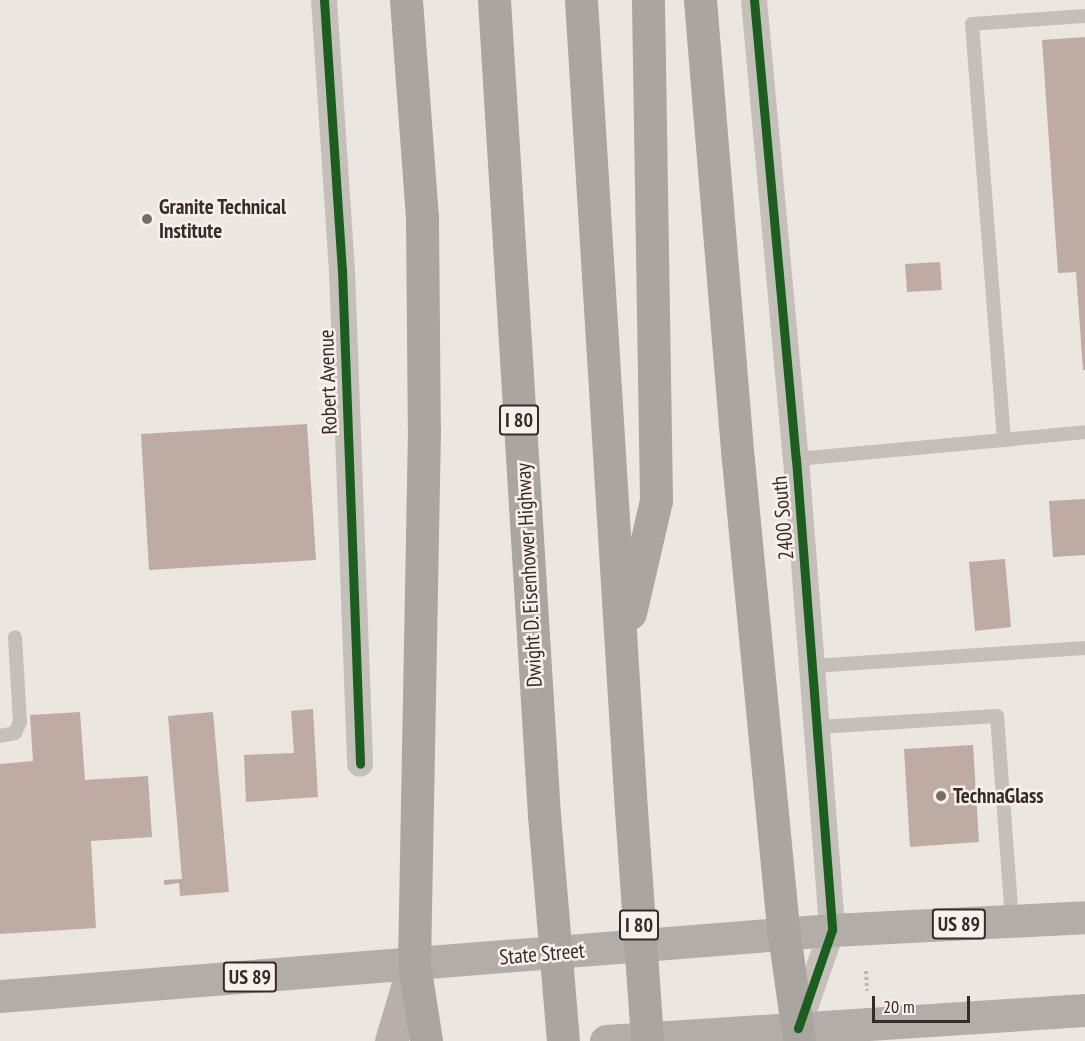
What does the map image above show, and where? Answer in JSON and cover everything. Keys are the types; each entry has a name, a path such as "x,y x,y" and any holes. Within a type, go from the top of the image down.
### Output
{"highway":[{"path":"406,0 422,217 424,429 414,964 426,1041"},
{"path":"622,649 656,500 648,0"},
{"path":"700,0 738,460 784,934 798,1034"},
{"name":"Dwight D. Eisenhower Highway","path":"495,13 544,815 563,1041"},
{"name":"I 80","path":"582,16 647,1041"}],"main road":[{"name":"State Street","path":"0,996 832,930 1085,917"},
{"path":"606,1041 798,1034 1085,1010"}],"street":[{"name":"Robert Avenue","path":"324,0 342,270 360,764"},
{"name":"2400 South","path":"754,0 796,459 832,930 798,1034"},
{"path":"391,1041 414,964"}],"lane":[{"path":"1004,440 981,170 972,24 1085,16"},
{"path":"796,459 1085,432"},
{"path":"0,736 15,733 20,722 15,636"},
{"path":"813,666 1085,648"},
{"path":"818,727 997,716 1012,922"}],"path":[{"path":"866,971 867,991"}],"building":[{"path":"1085,37 1085,370 1083,370 1076,272 1058,273 1042,40"},
{"path":"940,262 942,290 907,292 905,264"},
{"path":"307,424 316,560 149,570 141,434"},
{"path":"1085,499 1085,555 1053,557 1049,501"},
{"path":"1005,559 1011,627 975,631 969,562"},
{"path":"313,709 318,797 246,802 244,755 294,753 291,711"},
{"path":"80,712 85,780 148,776 152,837 91,841 96,928 0,934 0,764 33,761 30,715"},
{"path":"213,712 229,892 180,896 179,883 164,885 164,880 182,879 168,716"},
{"name":"TechnaGlass","path":"973,745 979,842 910,847 904,749"}],"cycle path":[{"path":"324,0 342,270 360,764"},
{"path":"754,0 796,459 832,930 798,1028"}],"place":[{"name":"Granite Technical Institute","path":"147,219"},
{"name":"TechnaGlass","path":"941,796"}]}
